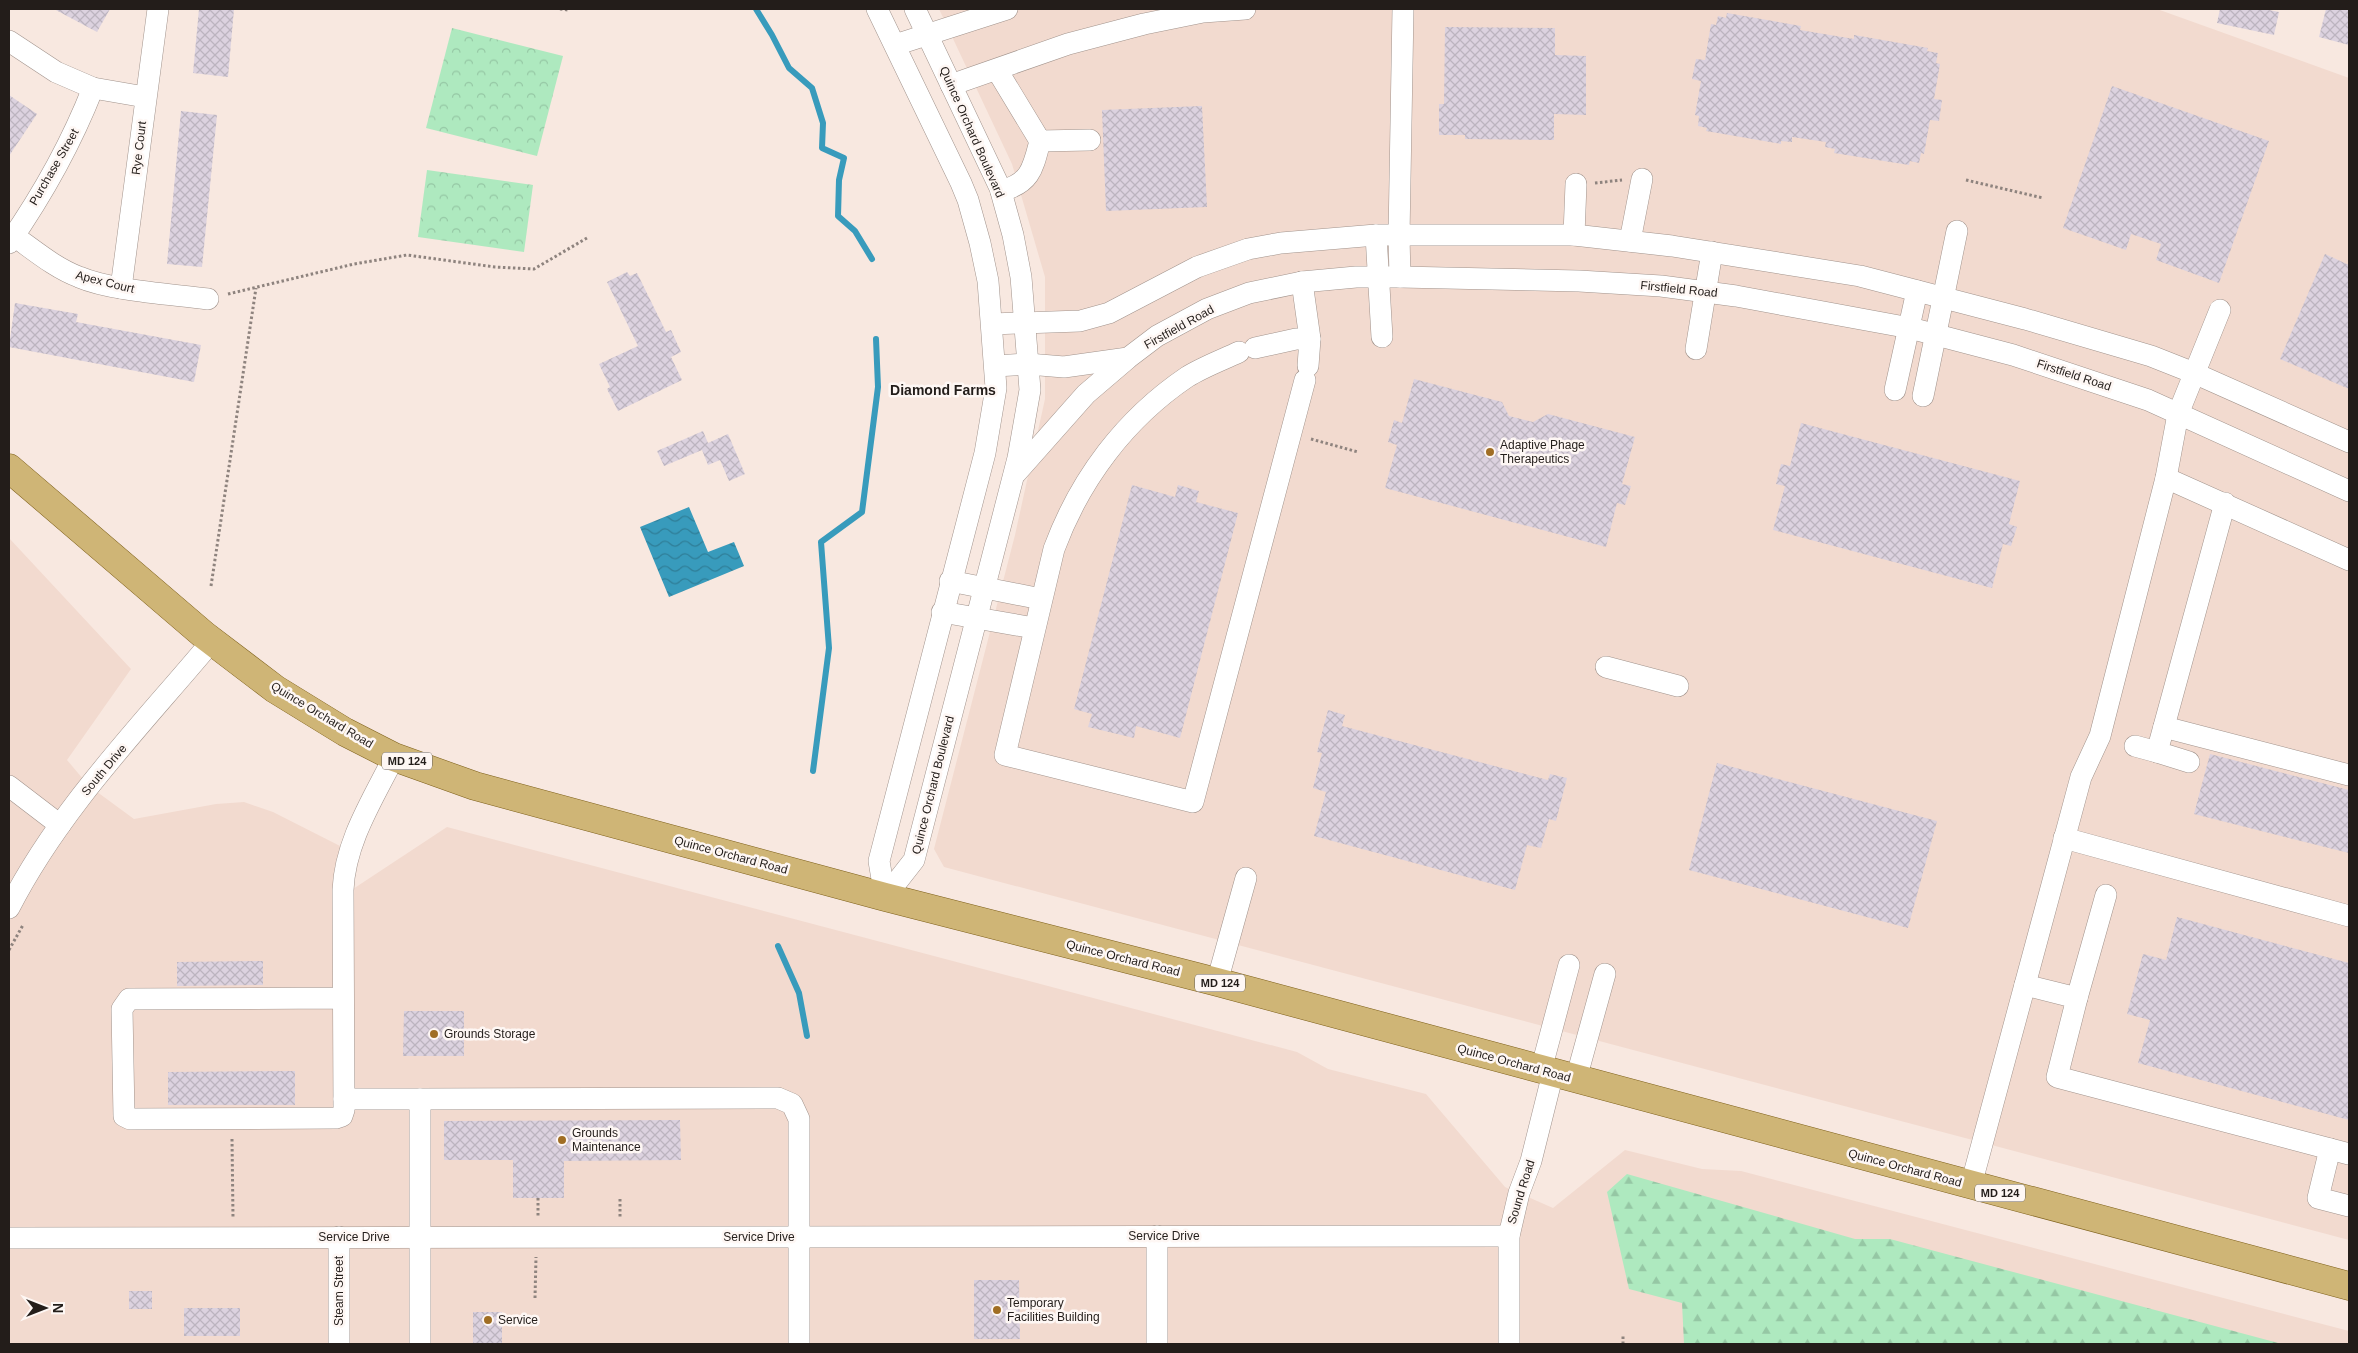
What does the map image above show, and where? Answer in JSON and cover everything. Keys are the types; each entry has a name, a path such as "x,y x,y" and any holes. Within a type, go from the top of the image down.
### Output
{"main road":[{"name":"Quince Orchard Road","path":"9,468 212,641 275,690 345,732 394,757 476,786 885,897 1217,982 2349,1286"}],"street":[{"name":"Rye Court","path":"121,288 158,9"},
{"path":"878,9 968,200 988,281 996,388 985,453 942,612 879,861 885,897"},
{"name":"Quince Orchard Boulevard","path":"885,897 914,860 983,588 1014,475 1030,390 1021,277 1001,191 915,9"},
{"path":"895,45 1007,9"},
{"path":"951,84 997,70 1068,44 1144,24 1203,12 1245,9"},
{"path":"1400,277 1398,236 1403,9"},
{"path":"9,41 56,72 92,88 145,97"},
{"path":"997,70 1040,141 1032,172 1015,187 1001,191"},
{"name":"Purchase Street","path":"11,240 60,163 77,129 92,88"},
{"path":"1040,141 1090,140"},
{"path":"1630,241 1642,179"},
{"path":"1574,235 1576,184"},
{"path":"1923,396 1957,230"},
{"path":"992,324 1080,321 1109,313 1197,267 1248,249 1307,240 1376,235 1574,235 1712,252 1860,276 2025,319 2151,356 2194,373 2349,442"},
{"path":"1376,235 1382,337"},
{"name":"Apex Court","path":"11,240 80,278 121,288 208,299"},
{"path":"1696,349 1712,252"},
{"name":"Firstfield Road","path":"994,366 1028,364 1064,367 1128,358 1157,336 1207,309 1249,293 1302,282 1378,277 1579,280 1706,291 1910,328 2013,355 2148,400 2349,491"},
{"path":"1302,282 1310,339 1307,373 1193,802 1005,755 1054,549 1065,520 1098,462 1126,429 1188,376 1247,350 1296,339 1310,339"},
{"path":"1895,390 1917,291"},
{"path":"1971,1185 2081,777 2100,736 2166,478 2178,414 2220,310"},
{"path":"1014,475 1075,405 1128,358"},
{"path":"2166,478 2349,560"},
{"path":"2157,752 2225,503"},
{"path":"950,582 1041,599"},
{"path":"942,612 1034,628"},
{"name":"South Drive","path":"9,908 60,825 89,786 212,641"},
{"path":"1606,667 1678,686"},
{"path":"2164,727 2349,775"},
{"path":"2135,746 2188,762"},
{"path":"344,998 133,998 126,1002 122,1009 124,1116 130,1119 339,1118 344,1113 344,998 343,890 345,863 394,757"},
{"path":"9,786 60,825"},
{"path":"2064,838 2349,916"},
{"path":"1217,982 1246,878"},
{"path":"2106,895 2057,1077 2340,1152 2318,1198 2349,1206"},
{"path":"1557,1074 1569,965"},
{"path":"1557,1074 1604,974"},
{"path":"2025,985 2077,998"},
{"name":"Sound Road","path":"1509,1344 1509,1236 1518,1193 1531,1161 1557,1074"},
{"path":"344,1099 786,1100 796,1110 799,1119 799,1344"},
{"path":"420,1099 420,1344"},
{"path":"1157,1236 1157,1344"},
{"name":"Service Drive","path":"9,1238 1509,1236"},
{"name":"Steam Street","path":"339,1237 339,1344"}],"path":[{"path":"560,9 568,10"},
{"path":"1576,184 1642,179"},
{"path":"1966,180 2043,198"},
{"path":"208,299 354,264 407,255 496,267 534,268 587,238"},
{"path":"211,586 256,288"},
{"path":"1291,434 1358,452"},
{"path":"232,1119 233,1237"},
{"path":"538,1198 538,1221"},
{"path":"536,1251 536,1298"},
{"path":"1623,1334 1623,1344"}],"shaded area":[{"path":"939,9 2157,9 2349,78 2349,1240 944,867 934,849 1015,535 1045,399 1045,277 1012,164"},
{"path":"9,538 131,669 67,760 89,786 134,819 216,804 244,802 273,812 342,847 335,866 334,889 353,889 447,827 1297,1052 1328,1069 1426,1094 1505,1187 1553,1208 1625,1150 1702,1169 1741,1171 2349,1331 2349,1344 9,1344"}],"green space":[{"path":"452,28 563,56 537,156 426,128"},
{"path":"427,170 533,185 524,252 418,237"},
{"path":"1627,1174 1855,1239 1890,1239 2282,1344 1684,1344 1682,1303 1629,1289 1607,1192"}],"water":[{"path":"689,507 708,552 734,542 744,566 669,597 640,527"}],"building":[{"path":"54,9 110,9 97,32"},
{"path":"199,9 234,9 228,77 193,73"},
{"path":"2220,9 2264,9 2279,12 2274,35 2217,23"},
{"path":"2326,9 2349,9 2349,45 2319,37"},
{"path":"1727,13 1801,26 1800,30 1854,39 1854,35 1928,48 1927,51 1938,53 1936,63 1940,64 1934,99 1942,100 1939,121 1930,120 1924,154 1921,153 1919,163 1910,161 1909,165 1834,153 1835,149 1825,147 1826,142 1792,137 1792,142 1781,141 1781,144 1706,131 1707,128 1698,126 1699,116 1695,115 1701,81 1692,79 1696,59 1705,60 1711,24 1716,25 1718,16 1726,18"},
{"path":"1445,27 1555,28 1555,55 1586,56 1586,115 1554,114 1554,140 1465,139 1465,135 1439,135 1439,104 1444,104"},
{"path":"2112,86 2269,141 2219,283 2156,260 2161,244 2131,234 2126,250 2063,228"},
{"path":"9,95 37,114 9,156"},
{"path":"1202,106 1207,207 1106,211 1102,110"},
{"path":"181,111 217,115 202,267 167,264"},
{"path":"2325,254 2349,265 2349,389 2280,359"},
{"path":"627,272 630,276 637,273 666,332 671,330 681,352 671,357 682,380 618,411 607,389 610,387 599,364 638,346 607,282"},
{"path":"15,303 78,314 76,322 201,345 194,382 9,347"},
{"path":"1414,379 1502,402 1509,416 1533,422 1548,414 1635,437 1622,484 1631,486 1625,505 1617,503 1606,547 1385,488 1397,445 1388,442 1394,420 1402,423"},
{"path":"1801,423 2020,481 2009,524 2017,527 2011,546 2003,544 1992,588 1773,530 1785,486 1776,484 1781,464 1790,466"},
{"path":"703,431 708,443 728,434 745,474 729,481 720,460 708,465 702,450 664,466 657,451"},
{"path":"1132,485 1175,497 1178,485 1199,491 1196,502 1238,513 1180,738 1136,726 1134,738 1088,727 1092,714 1074,709"},
{"path":"1328,710 1345,715 1342,726 1548,780 1550,774 1567,778 1556,821 1549,819 1541,848 1527,845 1515,890 1314,836 1326,792 1313,788 1322,753 1317,752"},
{"path":"2210,754 2349,790 2349,853 2194,814"},
{"path":"1717,763 1937,821 1908,928 1689,870"},
{"path":"2177,917 2349,963 2349,1120 2138,1063 2150,1020 2127,1014 2143,954 2166,960"},
{"path":"263,961 263,985 177,986 177,962"},
{"name":"Grounds Storage","path":"404,1011 464,1011 464,1056 403,1056"},
{"path":"295,1071 295,1105 168,1105 168,1072"},
{"name":"Grounds Maintenance","path":"680,1120 681,1160 564,1161 564,1198 513,1198 513,1160 444,1160 444,1121"},
{"name":"Temporary Facilities Building","path":"974,1280 1019,1280 1020,1339 974,1339"},
{"path":"129,1291 152,1291 152,1309 129,1309"},
{"path":"184,1308 240,1308 240,1336 184,1336"},
{"path":"473,1312 502,1312 502,1344 473,1344"}],"waterway":[{"path":"756,9 789,68 812,88 823,123 822,148 844,158 839,180 838,216 855,231 872,259"},
{"path":"813,771 829,648 821,542 862,512 878,387 876,339"},
{"path":"778,946 799,993 807,1036"}],"place":[{"name":"Adaptive Phage Therapeutics","path":"1490,452"},
{"name":"Grounds Storage","path":"434,1034"},
{"name":"Grounds Maintenance","path":"562,1140"},
{"name":"Temporary Facilities Building","path":"997,1310"},
{"name":"Service","path":"488,1320"}],"district":[{"name":"Diamond Farms","path":"943,390"}]}
